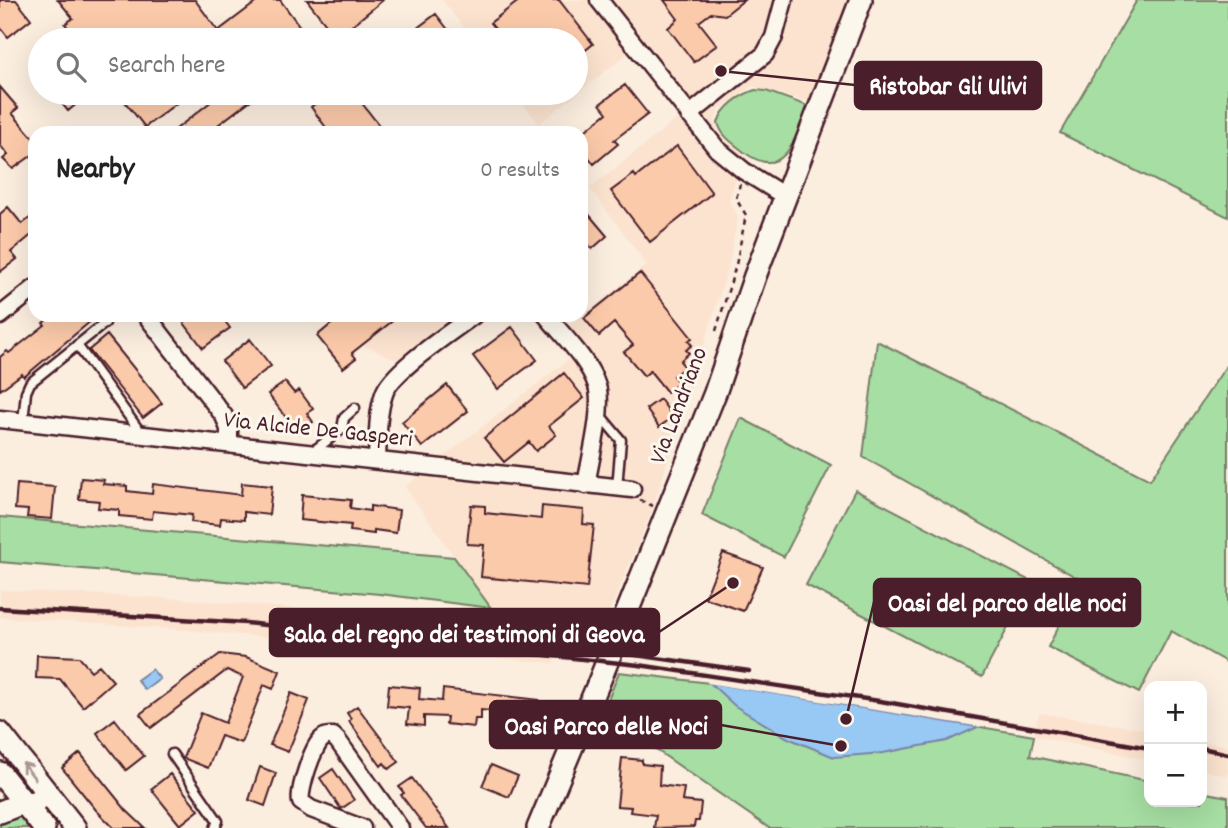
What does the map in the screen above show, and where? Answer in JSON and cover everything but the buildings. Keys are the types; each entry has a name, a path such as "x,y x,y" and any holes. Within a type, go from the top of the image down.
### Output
{"street":[{"path":"599,0 717,149 744,171 786,197"},
{"path":"689,115 765,54 776,32 784,0"},
{"name":"Via Landriano","path":"538,828 715,393 861,0"},
{"path":"0,316 28,294"},
{"path":"151,322 224,416 229,429 229,444"},
{"path":"377,460 382,404 387,387 398,374 465,322"},
{"path":"552,322 591,372 599,394 586,485"},
{"name":"Via Alcide De Gasperi","path":"0,419 624,489"},
{"path":"0,733 60,818"},
{"path":"362,828 311,809 302,802 300,789 319,743 327,736 333,736 338,741 400,828"},
{"path":"0,773 44,828"},
{"path":"0,812 23,803 39,803 75,828"}],"lane":[{"path":"23,422 26,392 30,383 105,323"},
{"path":"77,345 143,435"},
{"path":"311,453 342,429 344,418 355,408"},
{"path":"598,412 621,440 624,489"},
{"path":"172,754 218,821 215,828"}],"path":[{"path":"624,489 661,510"}],"shaded area":[{"path":"442,0 851,0 809,102 752,86 720,109 715,119 718,130 727,141 744,153 729,202 738,217 728,268 653,508 606,620 491,608 405,487 579,351 564,330 574,322 588,322 588,311 647,265 590,188 682,115 631,51 588,85 588,28 464,28"},
{"path":"524,105 563,105 539,124"},
{"path":"346,322 457,322 404,363 365,346"},
{"path":"0,590 185,599 387,617 511,631 556,639 553,663 185,630 0,617"},
{"path":"1039,713 1144,729 1144,759 1034,736"},
{"path":"1207,742 1228,746 1228,776 1207,771"}],"green space":[{"path":"1137,0 1228,0 1228,217 1060,133"},
{"path":"755,90 766,91 808,106 787,152 770,162 758,160 732,143 718,123 732,102"},
{"path":"877,341 1150,480 1228,363 1228,663 1171,631 1139,693 1048,647 1080,584 1136,611 863,457"},
{"path":"741,418 831,465 784,557 702,515"},
{"path":"855,490 1032,582 982,677 806,585"},
{"path":"0,517 454,557 491,608 380,594 0,562"},
{"path":"619,672 751,688 1034,736 1030,756 1144,780 1144,807 1207,807 1207,793 1228,797 1228,828 769,828 603,713"},
{"path":"17,813 30,828 0,828 0,821"}],"water":[{"path":"152,669 160,679 145,690 137,680"},
{"path":"710,683 978,727 947,741 883,753 834,757 788,738 735,706"}],"pier":[{"path":"708,680 979,723 981,727 707,683"}],"railway":[{"path":"0,608 246,623 639,665 886,702 1144,747"},
{"path":"600,650 749,671"},
{"path":"1207,749 1228,754"}],"place":[{"name":"Ristobar Gli Ulivi","path":"721,71"},
{"name":"Sala del regno dei testimoni di Geova","path":"733,583"},
{"name":"Oasi del parco delle noci","path":"846,719"},
{"name":"Oasi Parco delle Noci","path":"841,746"}]}
